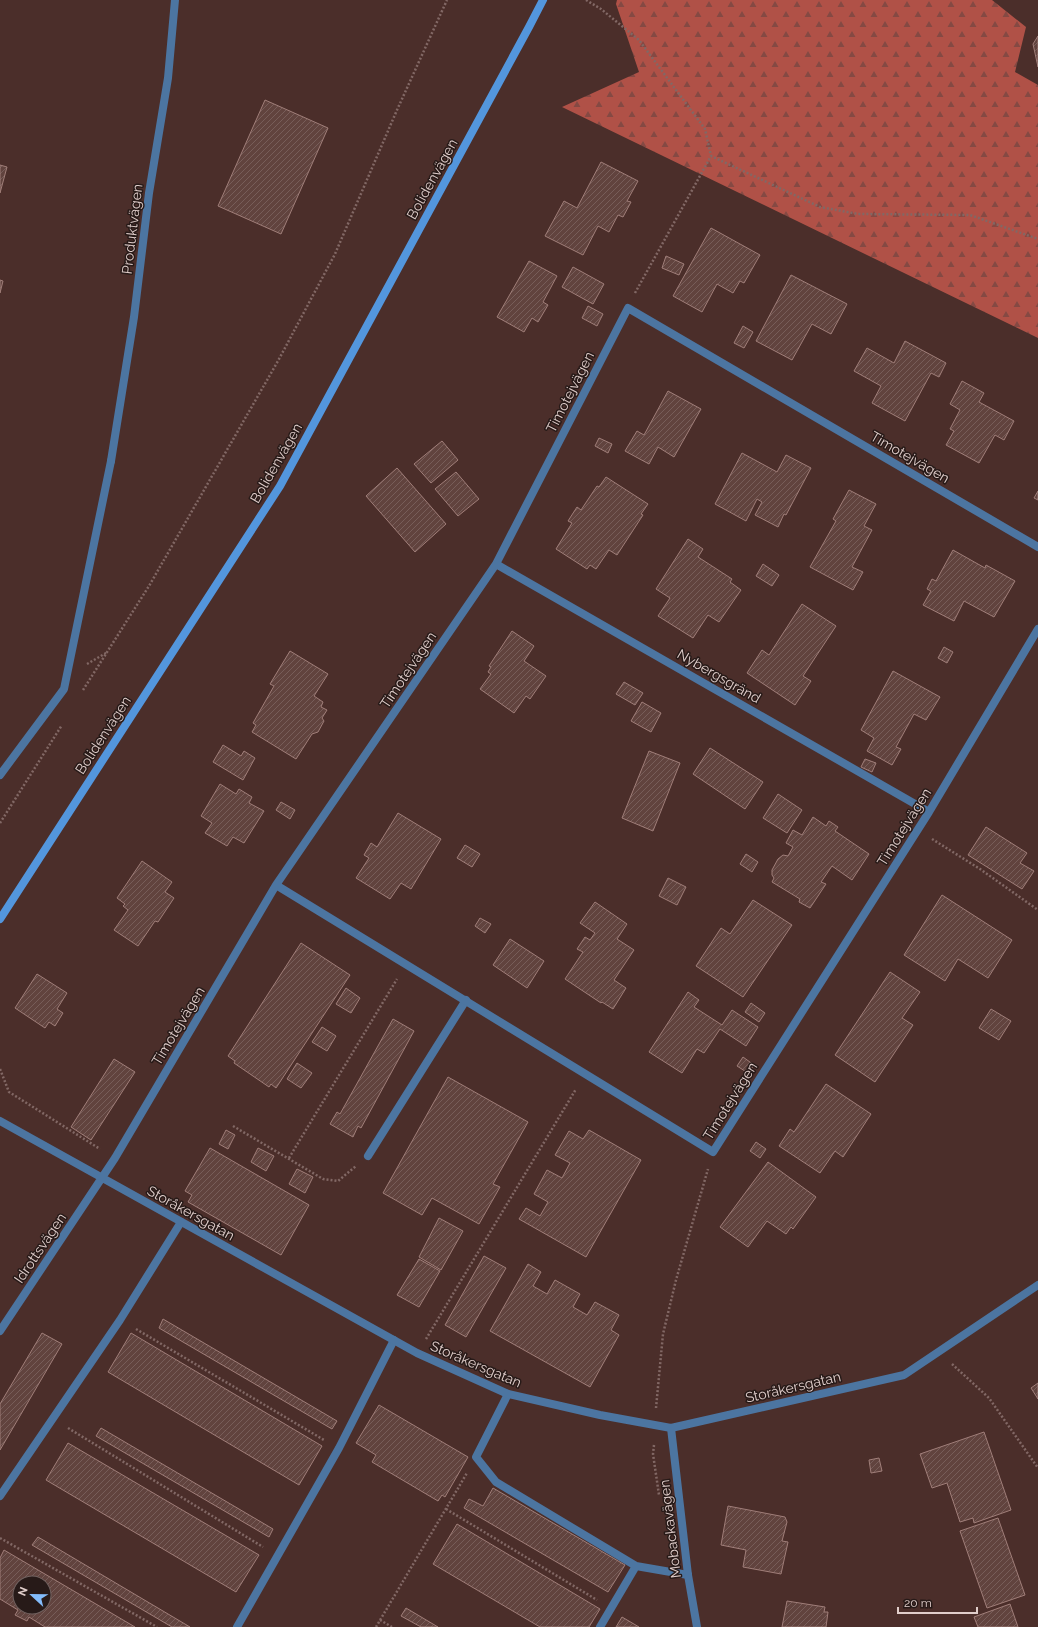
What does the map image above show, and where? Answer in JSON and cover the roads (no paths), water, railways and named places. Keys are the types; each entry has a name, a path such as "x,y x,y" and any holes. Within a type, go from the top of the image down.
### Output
{"main road":[{"name":"Bolidenvägen","path":"0,919 280,486 529,27 542,0"}],"street":[{"name":"Produktvägen","path":"0,775 64,689 111,461 134,317 150,194 168,78 175,0"},
{"name":"Timotejvägen","path":"102,1179 276,885 496,564 628,308 1038,547"},
{"name":"Nybergsgränd","path":"496,564 929,812"},
{"name":"Timotejvägen","path":"276,885 713,1152 929,812 1038,629"},
{"path":"368,1156 466,1000"},
{"name":"Storåkersgatan","path":"0,1121 417,1353 508,1394 600,1415 671,1428 904,1375 1038,1285"},
{"name":"Idrottsvägen","path":"0,1331 102,1179"},
{"path":"0,1496 120,1320 181,1222"},
{"path":"237,1627 339,1448 394,1340"},
{"path":"508,1394 476,1457 496,1482 636,1566 688,1575"},
{"name":"Mobackavägen","path":"671,1428 688,1575 697,1627"},
{"path":"600,1627 636,1566"}]}
